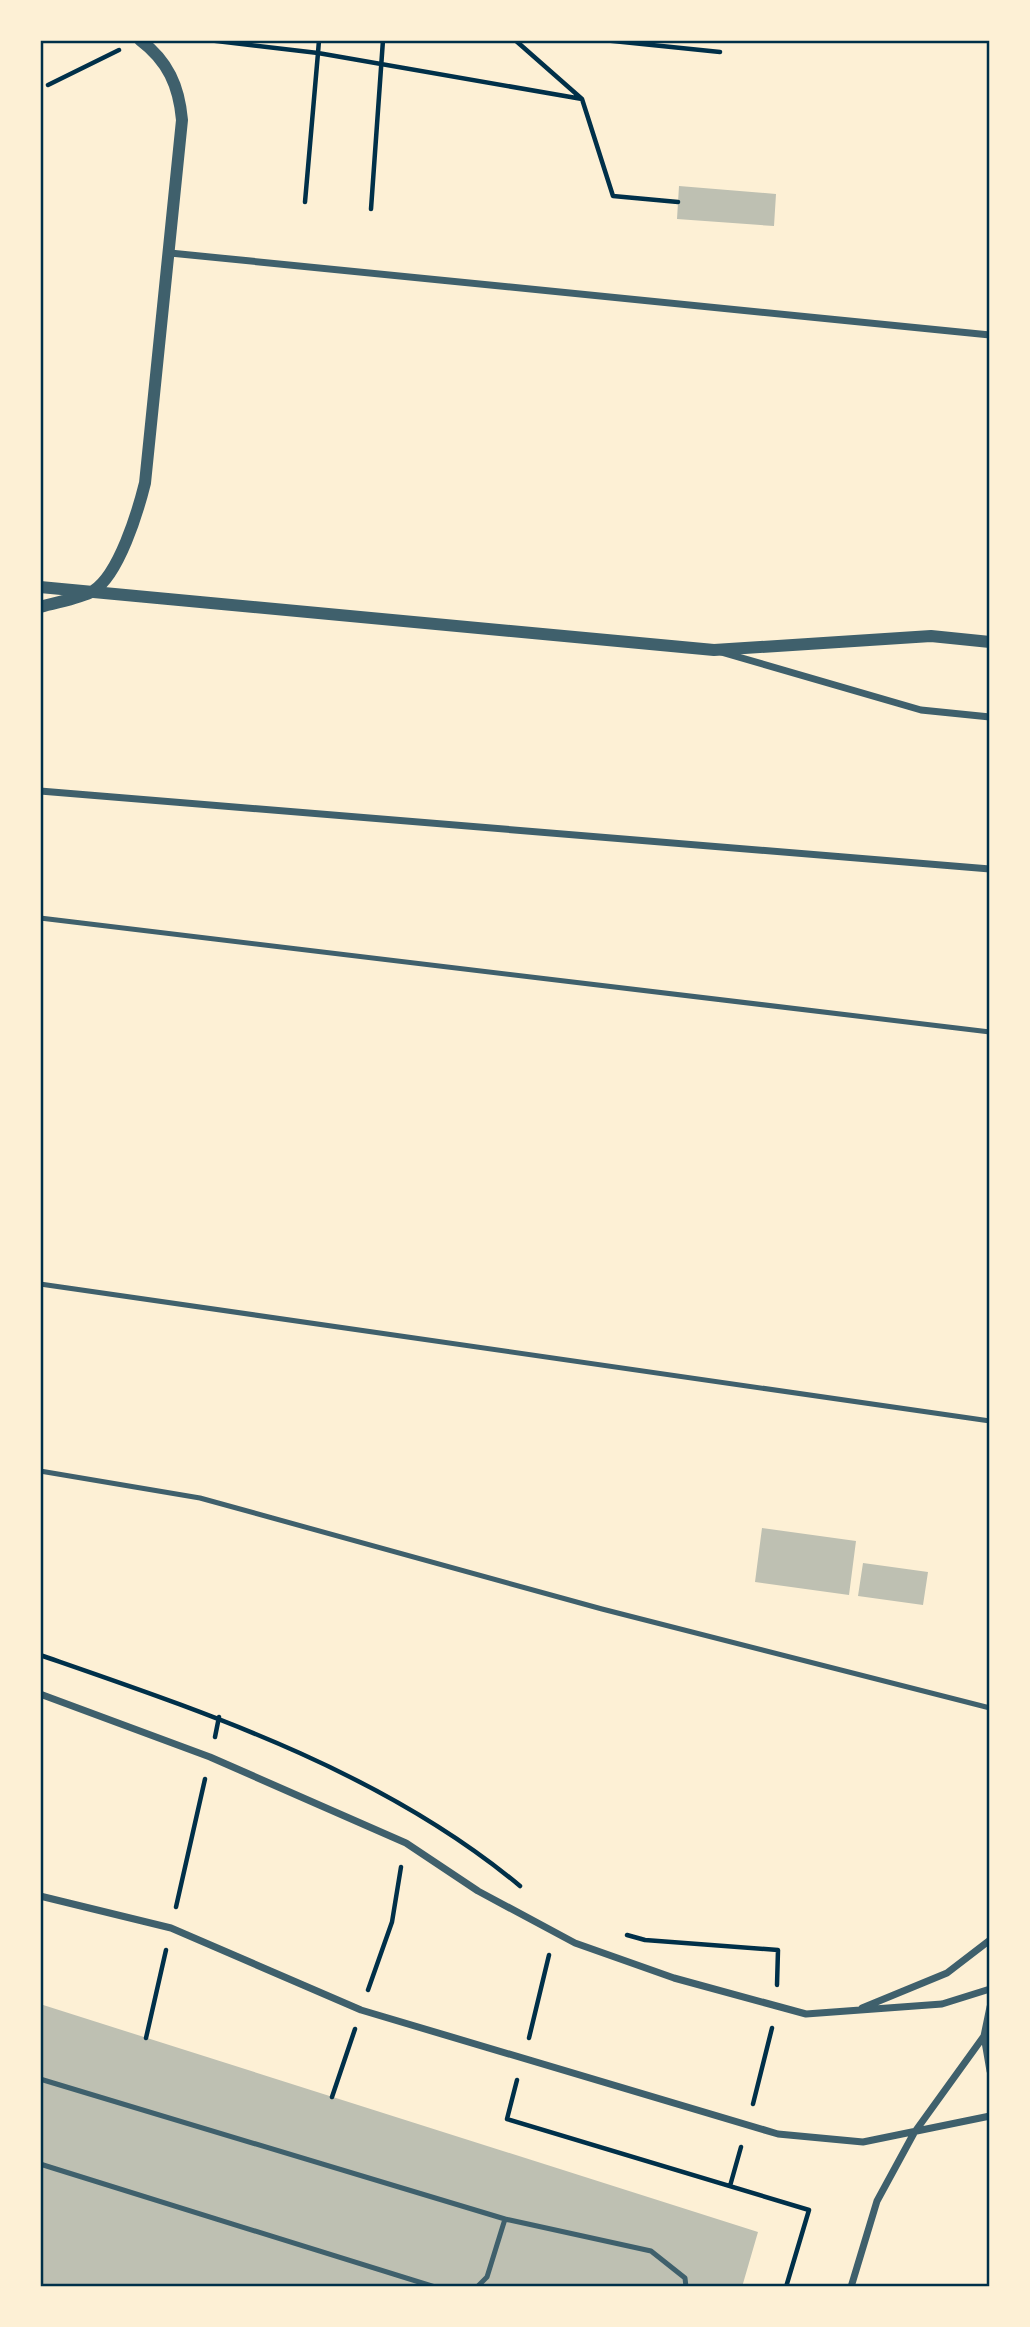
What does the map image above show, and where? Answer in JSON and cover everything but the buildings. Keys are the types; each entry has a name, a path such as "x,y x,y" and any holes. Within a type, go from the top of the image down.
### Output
{"street":[{"path":"40,607 94,590 121,555 135,521 145,483 183,120 180,94 171,73 156,52 134,43"},
{"path":"170,253 990,335"},
{"path":"40,587 714,650 931,636 990,642"},
{"path":"714,650 921,710 990,717"},
{"path":"40,791 990,869"},
{"path":"40,1694 211,1757 406,1843 478,1891 575,1943 674,1978 806,2014 942,2004 990,1989"},
{"path":"40,1896 171,1928 362,2010 778,2134 863,2142 990,2116"},
{"path":"806,2014 858,2009 902,1993 947,1973 990,1940"},
{"path":"990,2007 984,2036 990,2071"},
{"path":"851,2287 877,2201 914,2133 984,2036"}],"lane":[{"path":"40,918 990,1032"},
{"path":"40,1284 990,1421"},
{"path":"40,1471 200,1499 602,1609 990,1708"},
{"path":"40,2079 505,2219 651,2250 685,2278 686,2287"},
{"path":"40,2164 435,2287"},
{"path":"477,2287 487,2277 505,2219"}],"path":[{"path":"208,40 318,53 582,99"},
{"path":"305,202 318,40"},
{"path":"371,209 383,40"},
{"path":"515,40 582,99 613,196 678,202"},
{"path":"603,40 720,52"},
{"path":"48,85 134,43"},
{"path":"146,2038 219,1717"},
{"path":"332,2097 392,1922 410,1808"},
{"path":"550,1929 549,1964 507,2119 809,2210 786,2287"}]}
